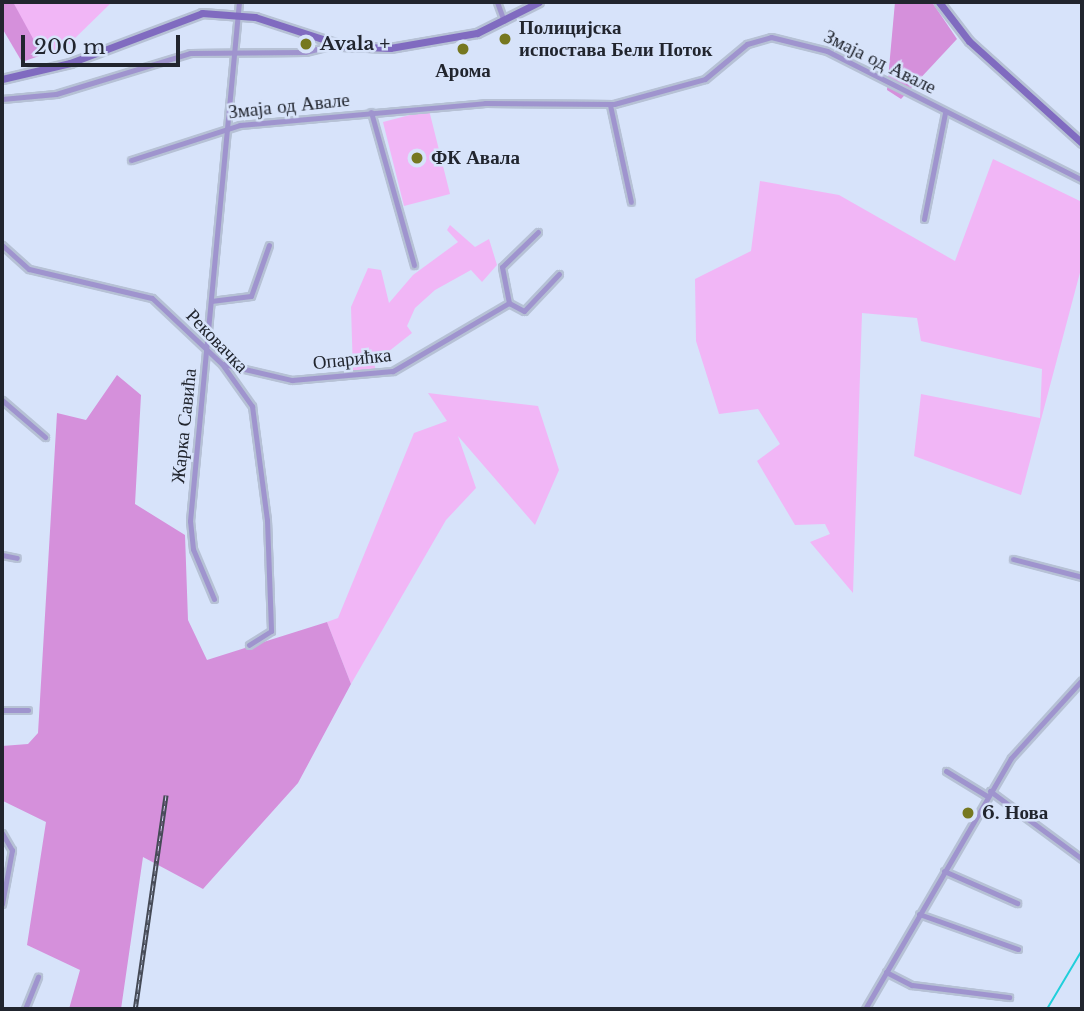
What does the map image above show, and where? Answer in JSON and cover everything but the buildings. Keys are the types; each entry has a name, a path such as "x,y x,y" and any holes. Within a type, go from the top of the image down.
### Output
{"main road":[{"path":"2,79 70,63 187,15 238,14 336,44 414,46 504,21 539,2"},
{"path":"939,2 963,35 1082,143"}],"street":[{"name":"Жарка Савића","path":"214,598 191,540 239,2"},
{"path":"497,2 504,21"},
{"name":"Змаја од Авале","path":"131,160 228,126 508,102 610,105 705,79 747,44 771,37 827,51 1082,180"},
{"path":"2,99 56,94 178,55 236,51 305,52 336,44"},
{"path":"610,105 631,202"},
{"name":"Змаја од Авале","path":"371,112 414,265"},
{"path":"924,219 945,113"},
{"path":"509,303 502,267 538,232"},
{"name":"Рековачка","path":"2,245 29,269 152,298 222,364 252,406 259,434 271,631 249,645"},
{"path":"211,301 251,296 269,246"},
{"name":"Опарићка","path":"222,364 292,380 393,371 509,303 524,311 559,274"},
{"path":"2,400 45,437"},
{"path":"2,555 17,558"},
{"path":"1013,559 1082,577"},
{"path":"865,1009 988,793 1018,749 1082,680"},
{"path":"2,710 28,710"},
{"path":"946,771 988,793 1082,859"},
{"path":"2,833 12,850 2,904"},
{"path":"944,870 1017,904"},
{"path":"919,914 1018,949"},
{"path":"886,972 912,985 1009,997"},
{"path":"25,1009 38,976"},
{"path":"870,1001 876,1009"}],"shaded area":[{"path":"2,2 13,2 42,55 22,62 2,28"},
{"path":"13,2 112,2 69,44 39,56"},
{"path":"895,2 932,2 957,39 901,99 887,90"},
{"name":"ФК Авала","path":"429,110 450,194 404,206 383,122"},
{"path":"993,159 1082,202 1082,265 1021,495 914,456 921,394 1040,418 1042,369 921,341 917,318 862,313 853,593 810,542 830,534 825,524 795,525 757,461 780,444 758,409 719,414 696,341 695,279 751,251 760,181 839,195 955,261"},
{"path":"450,225 475,247 489,239 497,265 482,282 471,270 435,290 415,308 407,326 412,333 374,363 376,371 353,373 351,307 368,268 381,270 389,303 413,275 458,242 447,230"},
{"path":"117,375 141,395 135,504 185,535 188,620 207,660 327,622 351,684 298,783 203,889 143,857 121,1009 69,1009 80,970 27,945 46,822 3,801 2,746 28,744 38,733 57,413 86,420"},
{"path":"428,393 538,406 559,470 535,525 458,436 476,488 446,520 351,684 327,622 338,618 414,433 447,421"}],"waterway":[{"path":"1047,1009 1082,950"}],"railway":[{"path":"135,1009 166,795"}],"place":[{"name":"Полицијска испостава Бели Поток","path":"505,39"},
{"name":"Avala +","path":"306,44"},
{"name":"Арома","path":"463,49"},
{"name":"ФК Авала","path":"417,158"},
{"name":"6. Нова","path":"968,813"}]}
